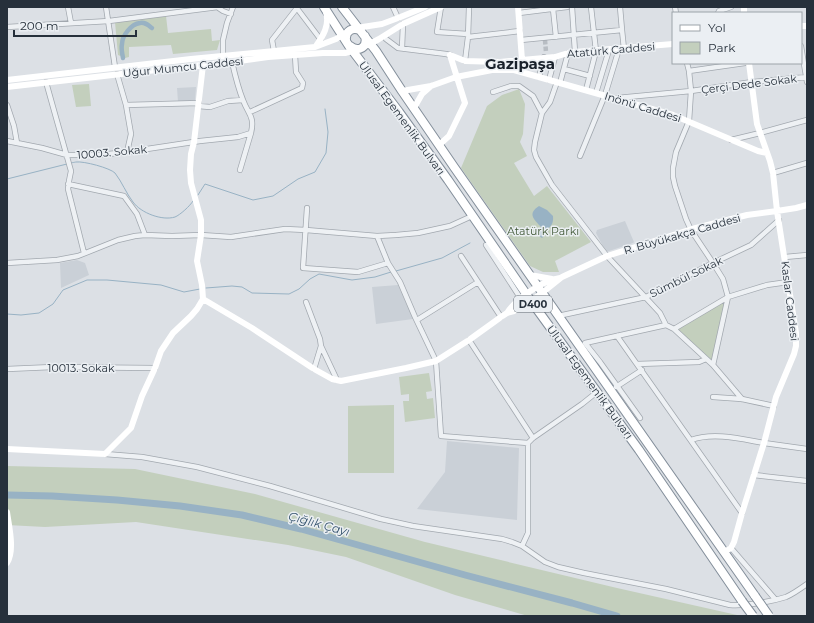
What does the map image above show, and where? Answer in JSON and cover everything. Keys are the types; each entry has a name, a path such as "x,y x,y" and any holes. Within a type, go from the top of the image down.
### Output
{"highway":[{"name":"Ulusal Egemenlik Bulvarı","path":"324,7 354,38 371,43 402,91 558,316 614,388 727,550 769,616"},
{"name":"Ulusal Egemenlik Bulvarı","path":"342,7 354,38 399,112 472,216 526,298 639,450 753,616"}],"street":[{"path":"68,7 71,23"},
{"path":"106,7 116,71 126,105 131,134 127,152"},
{"path":"7,27 109,21 217,7 231,14"},
{"path":"223,60 223,40 233,7"},
{"path":"315,47 324,35 327,16 324,7"},
{"path":"354,38 382,24 425,7"},
{"path":"441,7 437,32 468,36 520,31"},
{"path":"371,43 403,24 441,7"},
{"path":"465,61 469,7"},
{"path":"514,70 522,60 519,10 567,7"},
{"path":"572,7 574,35 572,53 550,102 542,113 535,142 534,150 536,157 552,185 607,256 660,312 666,325 674,329 713,365 742,399"},
{"path":"586,90 596,51 591,7"},
{"path":"580,156 605,96 621,49 622,30 620,7"},
{"path":"718,12 719,10 731,7"},
{"path":"274,52 272,40 297,8 321,40"},
{"path":"394,9 398,18"},
{"path":"553,9 556,37"},
{"path":"402,48 403,24"},
{"path":"521,40 545,39 622,30"},
{"name":"Uğur Mumcu Caddesi","path":"7,87 116,71 223,60 315,47 336,39 354,38"},
{"name":"Uğur Mumcu Caddesi","path":"7,80 203,65 223,60 232,62 268,57 345,53 354,38"},
{"name":"Atatürk Caddesi","path":"386,39 398,48 450,55 465,61 500,62 522,60 546,55 555,57 572,53 672,44"},
{"path":"596,93 609,50"},
{"path":"802,52 807,78"},
{"path":"250,112 302,88 303,83 296,72 295,55"},
{"path":"439,145 448,136 465,103 450,55"},
{"path":"539,77 546,55"},
{"path":"550,80 555,57"},
{"path":"232,62 243,100 250,112 252,120 251,133 240,170"},
{"path":"686,64 691,91 689,121 676,152 673,177 691,230 713,263 722,280 728,297 713,365"},
{"path":"688,71 738,64"},
{"name":"Kaslar Caddesi","path":"727,550 734,542 774,406 796,346 796,333 777,211 773,173 768,152 758,124 749,64"},
{"path":"105,454 131,428 142,396 161,351 173,334 194,312 203,299 197,261 201,235 201,220 191,183 190,170 203,65"},
{"path":"564,69 590,76"},
{"name":"Inönü Caddesi","path":"402,91 431,86 456,77 492,70 514,70 673,115 758,151 768,152"},
{"name":"Çerçi Dede Sokak","path":"615,98 691,91 752,82 807,78"},
{"path":"46,82 71,171 68,189 84,253"},
{"path":"414,108 422,94 431,86"},
{"path":"493,92 511,86 519,86 534,96 542,113"},
{"path":"126,105 198,105 210,107 228,101 243,100"},
{"path":"7,105 14,126 17,143"},
{"path":"731,140 807,120"},
{"name":"10003. Sokak","path":"7,141 67,155 99,155 238,137 251,133"},
{"path":"773,173 807,163"},
{"path":"68,184 124,196 137,214 145,235"},
{"name":"R. Büyükakça Caddesi","path":"526,298 562,277 607,256 746,215 807,205"},
{"path":"307,208 303,268 358,272 388,262"},
{"path":"7,263 57,260 78,256 118,240 135,236 201,235 231,237 285,229 377,236 396,235 418,233 450,226 472,216"},
{"name":"Sümbül Sokak","path":"558,316 646,297 751,245 779,220"},
{"path":"377,236 436,361 441,436 528,443"},
{"path":"486,245 526,298"},
{"path":"785,257 807,255"},
{"path":"461,256 501,317"},
{"path":"530,275 552,279"},
{"name":"R. Büyükakça Caddesi","path":"540,290 552,279 562,277"},
{"path":"417,320 478,282"},
{"path":"674,329 728,297 767,285 788,282"},
{"path":"203,299 252,328 314,369 326,376 341,381 436,361 507,313 514,311 526,298"},
{"path":"507,313 511,306 526,298"},
{"path":"306,302 320,339 321,346 336,380"},
{"path":"640,418 614,388 586,343 666,325"},
{"path":"617,336 742,513"},
{"path":"469,340 533,438"},
{"path":"314,369 321,346"},
{"path":"637,364 699,362 706,359"},
{"name":"10013. Sokak","path":"7,369 53,367 155,368"},
{"path":"614,388 642,370"},
{"path":"522,546 528,533 528,443 596,392"},
{"path":"713,397 742,399 774,406"},
{"path":"691,440 719,437 807,449"},
{"path":"7,449 150,458 197,466 270,486 381,520 502,539 522,546 545,562 558,567 666,589 730,605 744,605 775,599 792,594 807,584"},
{"path":"754,475 807,481"},
{"path":"7,512 11,553 7,563"},
{"path":"727,550 775,599"}],"shaded area":[{"path":"196,87 195,101 178,102 177,88"},
{"path":"625,221 634,242 606,252 596,233 597,230"},
{"path":"77,260 85,263 89,275 61,288 60,263"},
{"path":"398,285 413,319 376,324 372,287"},
{"path":"447,441 519,448 517,520 417,509 445,472"}],"green space":[{"path":"166,16 168,33 211,29 212,41 220,40 217,50 173,54 171,45 129,47 129,57 125,58 118,55 115,22"},
{"path":"89,84 91,106 76,107 72,85"},
{"name":"Atatürk Parkı","path":"519,89 525,104 523,134 520,142 527,156 514,163 534,196 547,186 591,242 555,261 559,272 543,272 530,266 461,168 487,106 502,95"},
{"path":"728,297 713,365 674,329"},
{"path":"429,373 432,391 426,392 427,399 433,398 435,418 405,422 403,401 409,401 409,394 401,395 399,377"},
{"path":"394,405 394,473 348,473 348,406"},
{"path":"7,466 135,469 255,494 425,542 738,616 528,616 455,595 346,557 288,545 136,522 45,527 7,525"}],"water":[{"path":"539,206 547,210 553,216 551,225 542,238 539,236 541,227 533,216 533,212"}],"waterway":[{"path":"123,58 122,41 130,28 142,23 152,28"},
{"path":"198,195 205,184 253,200 273,196 298,179 315,172 326,153 328,132 325,109"},
{"path":"70,163 76,162 91,164 112,171 115,173 137,206 146,213 158,217 175,217 185,210 193,201"},
{"path":"7,179 67,164"},
{"path":"396,271 442,258 470,243"},
{"path":"206,288 232,286 242,287 252,293 289,294 299,289 310,279 319,274 352,280 375,277 391,272"},
{"path":"7,314 21,315 39,313 53,304 63,290 87,280 107,280 161,285 184,292 200,289"},
{"name":"Çığlık Çayı","path":"7,495 117,500 180,506 242,515 301,529 617,616"}],"tunnel":[{"path":"545,40 546,52"}],"district":[{"name":"Gazipaşa","path":"520,64"}]}
